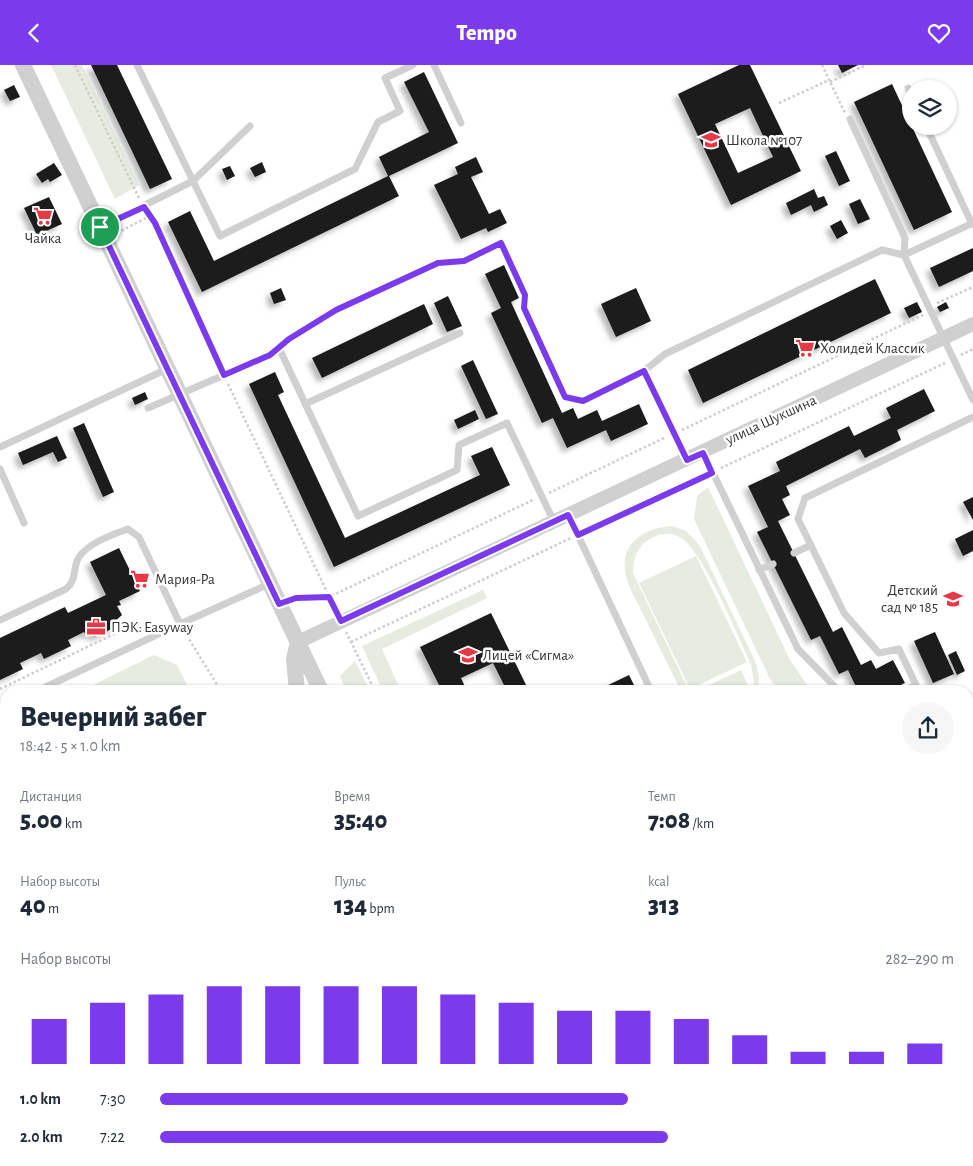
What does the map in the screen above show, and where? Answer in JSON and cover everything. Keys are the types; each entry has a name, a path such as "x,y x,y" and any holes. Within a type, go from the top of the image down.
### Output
{"street":[{"path":"22,65 318,685"},
{"name":"улица Шукшина","path":"298,642 703,453 973,324"},
{"path":"297,685 294,659 298,642"}],"lane":[{"path":"137,65 220,236 355,169 378,122 400,111 386,78 413,65"},
{"path":"434,65 461,123"},
{"path":"848,117 905,238 904,255 973,400"},
{"path":"103,233 144,207 193,181 250,126"},
{"path":"148,408 270,355 336,310 438,263 464,261 501,243 525,295 524,308 565,397 583,401 644,371 665,354 882,250 904,255 972,224 930,135"},
{"path":"306,404 460,333"},
{"path":"279,348 358,516 457,470 459,445 507,423 554,522"},
{"path":"0,447 168,369"},
{"path":"644,371 687,460"},
{"path":"916,685 899,649 879,653 844,613 798,519 805,498 973,417"},
{"path":"703,453 798,649 833,685"},
{"path":"0,469 24,523"},
{"path":"568,515 648,685"},
{"path":"0,620 66,589 73,583 77,561 85,550 128,529 139,537 180,624"},
{"path":"794,553 811,545"},
{"path":"759,570 773,564"},
{"path":"50,685 270,583"}],"path":[{"path":"75,65 150,216 372,685"},
{"path":"822,65 848,117"},
{"path":"779,103 866,65"},
{"path":"103,233 150,216"},
{"path":"279,604 296,598 329,597 674,433 973,287"},
{"path":"351,643 973,349"},
{"path":"180,624 217,685"},
{"path":"8,685 131,626"}],"shaded area":[{"path":"51,65 82,65 139,185 115,199"},
{"path":"708,487 790,660 807,685 774,685 770,679 694,519 697,496"},
{"path":"672,526 686,531 700,546 756,663 758,685 753,685 751,665 720,596 699,559 690,546 681,538 670,534 663,534 655,536 643,544 635,557 633,573 686,685 678,685 633,593 625,570 627,551 632,544 646,533"},
{"path":"696,556 747,662 698,685 688,685 639,583"},
{"path":"483,590 487,598 382,649 398,685 380,685 362,646"},
{"path":"154,655 177,665 187,685 93,685"},
{"path":"355,661 367,685 344,685 340,676"},
{"path":"741,670 748,685 709,685"}],"building":[{"path":"91,65 117,65 172,179 150,189"},
{"name":"Школа №107","path":"739,65 750,65 801,171 731,205 678,94","holes":["750,108 773,157 738,173 715,124"]},
{"path":"838,65 858,65 842,73"},
{"path":"424,72 458,143 389,176 399,196 202,292 168,222 190,211 214,261 388,176 379,157 429,132 404,82"},
{"path":"892,84 902,105 902,135 916,135 952,212 914,230 854,102"},
{"path":"14,85 20,97 10,101 4,90"},
{"path":"836,151 850,181 839,186 825,156"},
{"path":"476,157 483,172 471,177 489,214 500,209 507,223 488,232 486,228 461,239 434,185 458,174 455,167"},
{"path":"262,162 266,172 255,177 250,168"},
{"path":"54,163 62,175 50,182 48,179 42,183 36,174"},
{"path":"230,166 235,176 227,180 222,169"},
{"path":"814,189 818,198 824,196 828,205 814,212 811,205 791,215 786,203"},
{"path":"49,197 62,224 37,235 24,208"},
{"path":"860,199 870,219 858,224 849,204"},
{"path":"841,220 848,233 837,239 830,226"},
{"path":"973,248 973,271 939,287 930,268"},
{"path":"504,265 519,298 511,302 562,413 573,408 578,419 597,410 602,421 639,404 648,424 611,441 606,430 567,448 553,418 542,423 491,313 501,308 485,274"},
{"path":"875,279 891,313 703,403 688,370"},
{"path":"281,288 286,300 274,304 270,293"},
{"path":"636,288 651,321 616,337 601,304"},
{"path":"448,296 462,326 447,332 434,303"},
{"path":"917,302 922,312 909,318 904,308"},
{"path":"946,302 949,308 940,312 937,307"},
{"path":"424,304 433,324 322,378 312,358"},
{"path":"473,360 498,414 486,419 461,366"},
{"path":"275,372 284,392 278,395 345,538 480,475 471,456 492,447 510,485 334,567 249,384"},
{"path":"924,389 935,411 897,430 901,440 865,458 860,449 786,486 790,495 782,499 790,515 778,521 833,632 842,627 861,665 871,660 876,669 893,660 905,683 901,685 855,685 848,670 839,674 820,636 811,640 757,532 768,527 748,486 780,471 776,462 849,426 854,436 891,418 886,408"},
{"path":"145,392 148,399 135,405 132,398"},
{"path":"475,410 479,419 458,429 454,420"},
{"path":"84,423 114,492 103,497 73,428"},
{"path":"57,436 67,458 58,462 53,452 23,465 18,453"},
{"path":"973,497 973,520 963,502"},
{"path":"973,530 973,551 963,556 955,539"},
{"path":"119,548 140,591 119,601 121,605 117,606 122,615 114,622 116,627 94,637 91,632 86,635 84,632 68,640 71,646 44,659 41,653 20,663 23,669 0,680 0,638 65,607 68,613 106,595 90,562"},
{"name":"Лицей «Сигма»","path":"491,613 526,685 504,685 493,663 461,678 464,685 439,685 420,647"},
{"path":"935,632 954,674 933,683 914,641"},
{"path":"956,651 965,671 957,675 948,655"},
{"path":"629,675 634,685 608,685"}],"place":[{"name":"Школа №107","path":"711,140"},
{"name":"Чайка","path":"43,216"},
{"name":"Холидей Классик","path":"805,348"},
{"name":"Мария-Ра","path":"140,579"},
{"name":"Детский сад № 185","path":"953,599"},
{"name":"ПЭК: Easyway","path":"96,627"},
{"name":"Лицей «Сигма»","path":"468,655"}],"route":[{"path":"144,207 155,223 224,375 270,355 289,339 336,310 438,263 464,261 501,243 525,295 524,308 565,397 583,401 644,371 687,460 703,453 712,473 578,535 568,515 341,621 329,597 296,598 279,604 100,227 144,207"}]}
